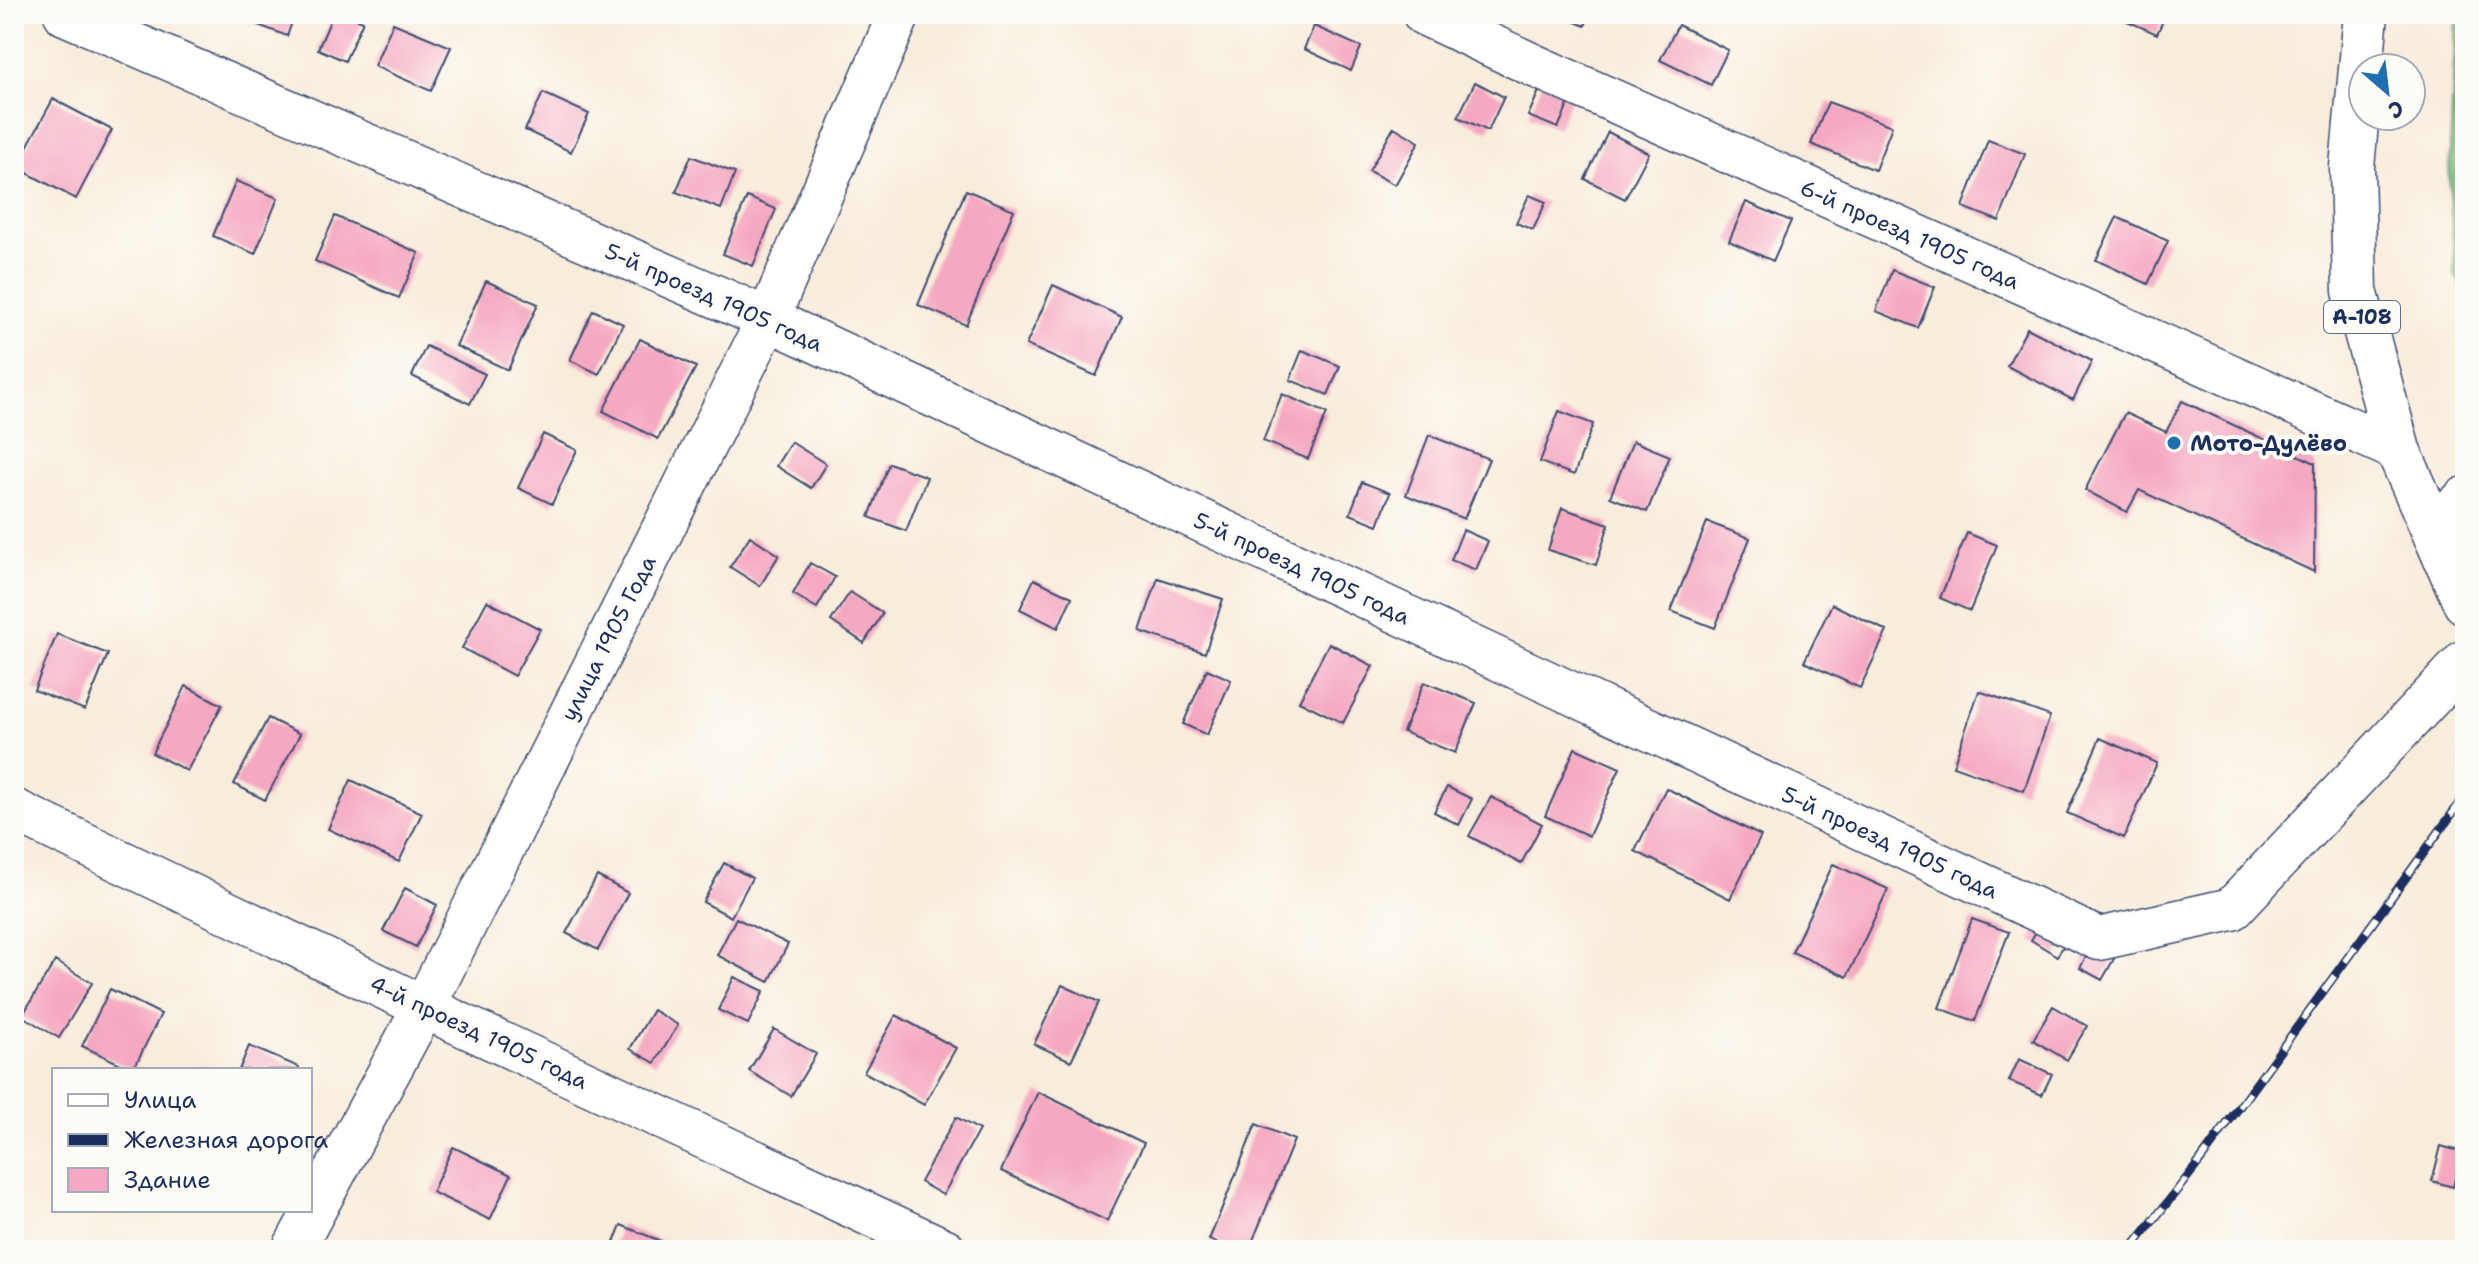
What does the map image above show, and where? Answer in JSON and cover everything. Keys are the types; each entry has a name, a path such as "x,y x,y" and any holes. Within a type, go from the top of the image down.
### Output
{"highway":[{"name":"А-108","path":"2366,14 2352,167 2355,291 2398,450 2465,602"}],"street":[{"name":"5-й проезд 1905 года","path":"65,14 768,319 2099,939 2232,909 2465,661"},
{"name":"улица 1905 Года","path":"293,1250 424,1007 768,319 899,14"},
{"name":"6-й проезд 1905 года","path":"1424,14 2398,450"},
{"path":"2433,530 2465,498"},
{"name":"4-й проезд 1905 года","path":"14,810 424,1007 945,1250"}],"green space":[{"path":"2456,14 2465,14 2465,293 2455,275 2449,176"}],"building":[{"path":"247,14 295,14 287,36 245,20"},
{"path":"333,14 346,14 363,21 345,61 318,49"},
{"path":"1556,14 1590,14 1585,26"},
{"path":"2111,14 2166,14 2157,34"},
{"path":"393,23 451,47 431,91 374,66"},
{"path":"1678,25 1728,50 1711,85 1660,60"},
{"path":"1314,26 1361,47 1351,71 1304,49"},
{"path":"1475,82 1504,97 1488,131 1458,117"},
{"path":"1542,84 1572,96 1558,128 1528,116"},
{"path":"543,93 589,114 571,152 525,130"},
{"path":"53,99 112,130 76,199 16,167"},
{"path":"1828,102 1892,126 1875,170 1811,144"},
{"path":"1394,127 1419,142 1395,185 1369,171"},
{"path":"1608,132 1649,153 1625,199 1585,179"},
{"path":"1988,140 2025,154 1999,221 1963,207"},
{"path":"691,156 735,173 721,209 676,192"},
{"path":"236,181 278,198 255,254 213,236"},
{"path":"966,190 1014,210 966,325 918,305"},
{"path":"1529,195 1546,202 1533,230 1516,223"},
{"path":"747,197 776,209 753,266 723,254"},
{"path":"1746,202 1791,221 1773,261 1729,241"},
{"path":"335,216 419,253 399,298 315,261"},
{"path":"2117,217 2168,241 2148,284 2096,260"},
{"path":"1892,270 1935,287 1918,328 1876,311"},
{"path":"486,281 538,304 508,370 456,346"},
{"path":"1053,285 1122,317 1096,376 1026,345"},
{"path":"593,310 623,324 599,374 570,360"},
{"path":"2027,328 2092,361 2073,400 2007,366"},
{"path":"640,339 696,367 658,439 603,411"},
{"path":"426,346 485,374 470,404 412,376"},
{"path":"1302,350 1340,366 1328,395 1290,380"},
{"path":"1282,394 1327,413 1308,459 1263,441"},
{"path":"2182,401 2315,463 2314,572 2139,490 2127,512 2085,490 2125,413 2166,432"},
{"path":"1559,411 1593,424 1574,475 1540,462"},
{"path":"543,434 577,450 552,504 518,488"},
{"path":"1429,435 1489,459 1464,519 1406,495"},
{"path":"1633,441 1670,456 1647,512 1610,497"},
{"path":"791,442 826,464 811,488 776,466"},
{"path":"889,463 927,477 906,531 869,517"},
{"path":"1362,482 1390,493 1378,525 1350,514"},
{"path":"1562,508 1609,524 1596,565 1548,550"},
{"path":"1707,522 1750,538 1715,628 1671,611"},
{"path":"1463,530 1488,541 1476,570 1451,560"},
{"path":"1967,533 1997,545 1970,611 1940,598"},
{"path":"750,536 779,555 760,586 730,567"},
{"path":"810,563 835,577 817,608 793,594"},
{"path":"1158,578 1223,599 1205,653 1140,631"},
{"path":"1034,579 1072,597 1058,628 1020,609"},
{"path":"850,592 883,613 864,643 831,621"},
{"path":"487,601 540,629 514,676 462,648"},
{"path":"1832,604 1887,631 1860,688 1804,662"},
{"path":"57,634 108,654 85,710 34,690"},
{"path":"1329,643 1373,666 1343,723 1299,701"},
{"path":"1207,669 1231,680 1207,735 1183,724"},
{"path":"1424,682 1476,703 1455,753 1403,732"},
{"path":"186,686 222,705 187,771 152,753"},
{"path":"1979,691 2050,716 2024,791 1953,766"},
{"path":"268,718 300,734 265,800 234,784"},
{"path":"2100,738 2157,763 2124,838 2067,813"},
{"path":"1575,748 1620,768 1589,836 1545,816"},
{"path":"351,780 422,813 399,862 328,829"},
{"path":"1447,787 1472,799 1459,825 1434,812"},
{"path":"1666,788 1761,836 1730,899 1635,851"},
{"path":"1491,797 1542,824 1521,864 1469,836"},
{"path":"724,863 752,878 731,917 703,902"},
{"path":"1833,864 1888,889 1847,977 1792,952"},
{"path":"597,876 628,893 598,950 566,933"},
{"path":"405,888 437,905 416,947 383,931"},
{"path":"736,918 788,944 769,982 717,955"},
{"path":"1972,919 2009,932 1975,1021 1939,1008"},
{"path":"2044,919 2071,935 2057,956 2031,940"},
{"path":"2091,947 2114,959 2102,980 2080,968"},
{"path":"55,961 92,983 59,1038 22,1016"},
{"path":"734,977 764,991 748,1024 718,1010"},
{"path":"1062,985 1099,1002 1071,1061 1034,1044"},
{"path":"110,989 161,1014 134,1068 82,1046"},
{"path":"2053,1006 2087,1026 2067,1060 2033,1040"},
{"path":"653,1010 678,1025 655,1063 630,1049"},
{"path":"896,1015 956,1048 924,1105 864,1072"},
{"path":"774,1029 816,1054 791,1096 749,1071"},
{"path":"249,1046 299,1067 299,1068 240,1068"},
{"path":"2019,1059 2052,1074 2042,1095 2009,1081"},
{"path":"1038,1092 1144,1143 1107,1221 1001,1171"},
{"path":"956,1117 979,1130 943,1195 920,1182"},
{"path":"1256,1124 1294,1140 1249,1250 1235,1250 1209,1240"},
{"path":"2441,1146 2462,1152 2453,1187 2432,1181"},
{"path":"453,1147 511,1175 490,1220 432,1192"},
{"path":"621,1225 683,1250 611,1250"}],"railway":[{"path":"2130,1250 2200,1161 2465,796"}],"place":[{"name":"Мото-Дулёво","path":"2174,443"}]}
